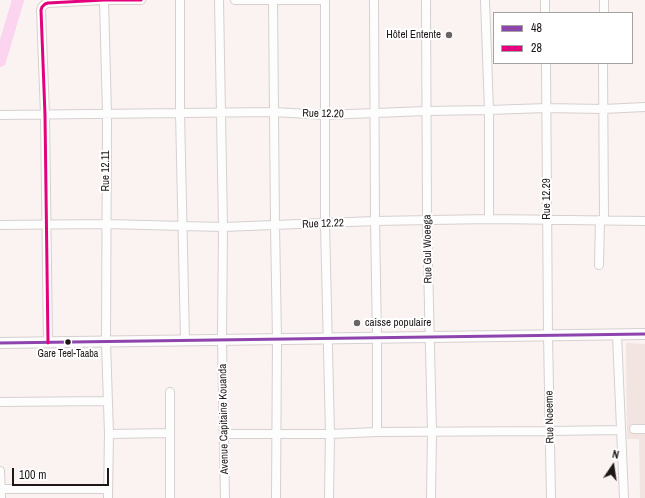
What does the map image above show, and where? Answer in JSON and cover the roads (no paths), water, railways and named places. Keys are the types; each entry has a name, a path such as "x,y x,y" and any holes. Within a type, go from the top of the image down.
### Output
{"main road":[{"path":"0,343 645,334"}],"street":[{"path":"48,343 45,115 41,10 45,4 104,0 141,0"},
{"name":"Rue 12.11","path":"104,0 106,114 106,342 109,434 108,498"},
{"path":"180,0 180,113 185,340"},
{"name":"Avenue Capitaine Kouanda","path":"219,0 223,227 222,340 225,498"},
{"path":"235,0 325,0 325,224 330,434 329,498"},
{"path":"273,0 277,339 276,498"},
{"path":"374,0 377,432"},
{"name":"Rue Gul Woeega","path":"426,0 427,221 432,432 431,498"},
{"path":"485,0 489,110 489,219"},
{"path":"545,0 545,12"},
{"path":"604,0 604,12"},
{"name":"Rue 12.29","path":"546,64 548,335"},
{"path":"599,265 602,220 603,64"},
{"name":"Rue 12.20","path":"0,115 274,112 325,115 426,110 645,108"},
{"name":"Rue 12.22","path":"0,225 106,224 223,227 489,219 645,221"},
{"name":"Rue Noeeme","path":"548,335 551,498"},
{"path":"617,335 624,498"},
{"path":"170,392 170,498"},
{"path":"0,402 108,401"},
{"path":"634,429 645,429"},
{"path":"224,434 621,430"},
{"path":"109,434 169,433"},
{"path":"0,471 1,494 108,489"}],"waterway":[{"path":"0,61 18,0"}],"place":[{"name":"Hôtel Entente","path":"449,35"},
{"name":"caisse populaire","path":"357,323"},
{"name":"Gare Teel-Taaba","path":"68,342"}]}
